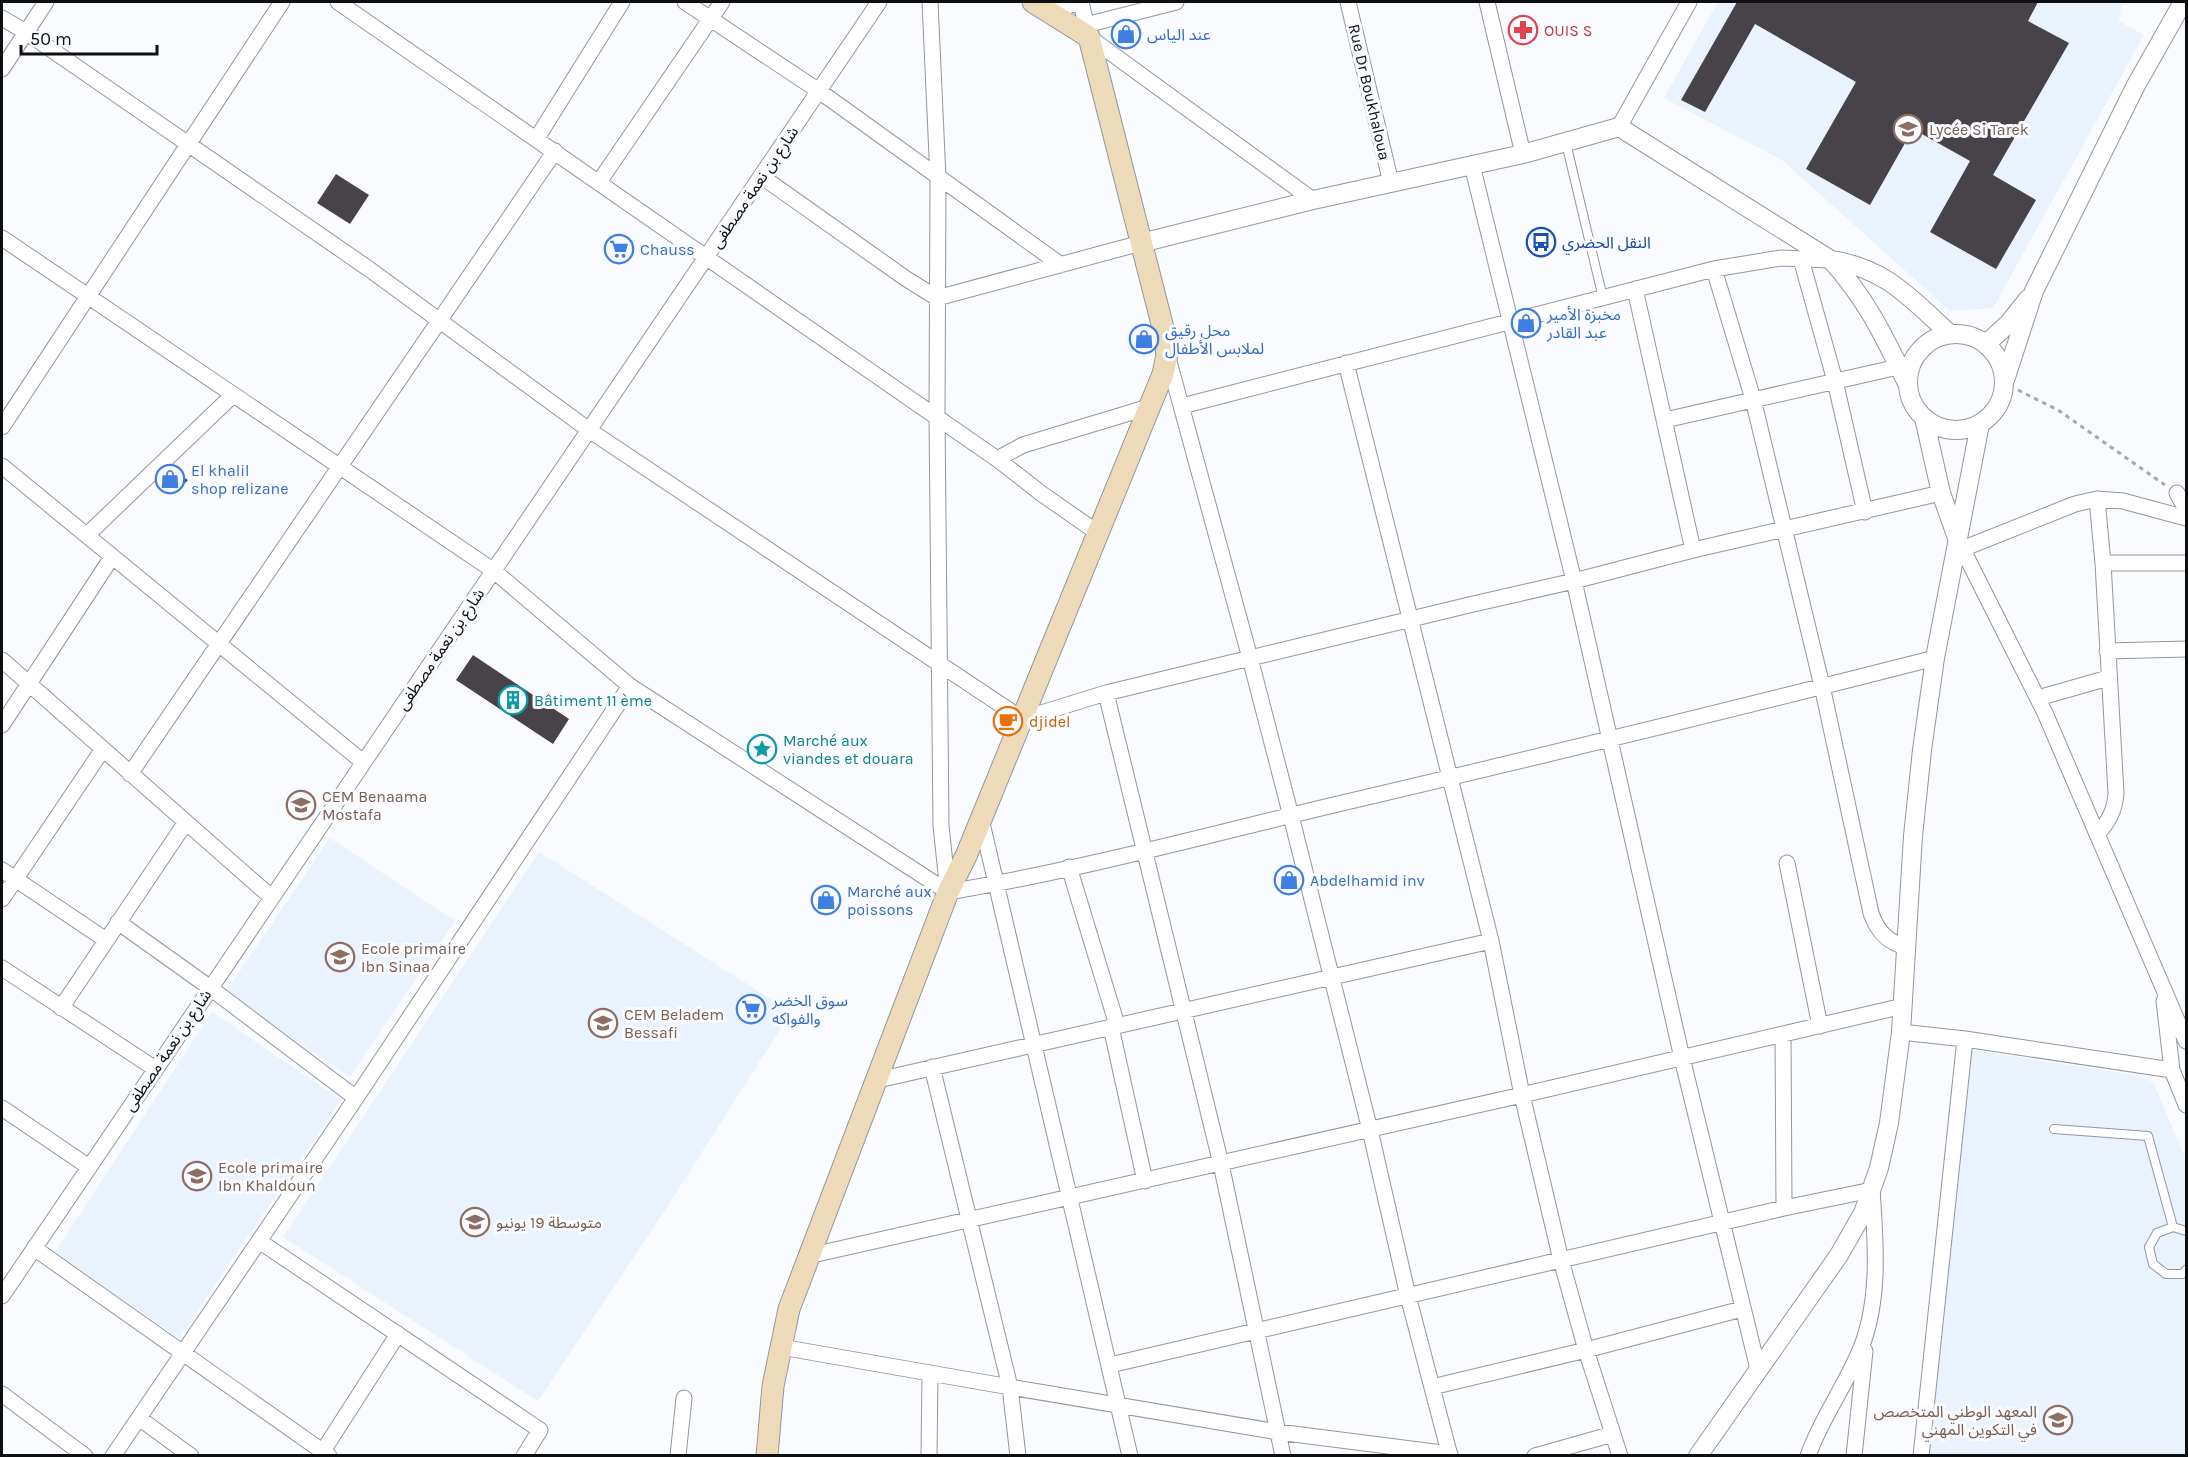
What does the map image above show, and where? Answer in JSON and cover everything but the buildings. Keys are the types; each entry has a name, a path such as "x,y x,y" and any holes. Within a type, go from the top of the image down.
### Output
{"main road":[{"path":"767,1455 772,1386 789,1309 808,1256 878,1080 948,892 981,819 1163,374 1167,355 1164,332 1088,31 1041,7"}],"street":[{"path":"2,69 46,2"},
{"path":"2,427 282,2"},
{"path":"338,2 998,459 1042,494 1098,533"},
{"path":"537,138 622,2"},
{"path":"685,2 819,91 1061,265"},
{"path":"599,182 722,2"},
{"name":"شارع بن نعمة مصطفى","path":"2,1296 7,1275 34,1248 879,2"},
{"path":"930,2 938,178 937,417 941,826 948,892"},
{"path":"1041,7 1080,2 1088,31 1313,200"},
{"path":"1088,31 1176,2"},
{"name":"Rue Dr Boukhaloua","path":"1348,2 1391,183"},
{"path":"1487,2 1523,154"},
{"path":"761,176 937,298 1141,243 1313,200 1523,154 1619,127 1689,2"},
{"path":"1619,127 1832,260 1852,282 1874,316 1908,385 1913,403 1924,418 1936,426 1951,430 1966,429 1980,424 1997,408 2034,291 2135,87 2183,2"},
{"path":"2,18 26,32 369,269 589,430 1022,719 1106,693 1574,581 1693,550 1784,531 1941,493"},
{"path":"130,774 555,151"},
{"path":"1472,165 1574,581 1682,1058 1758,1369"},
{"path":"2,238 494,571 630,686 948,892 996,884 1291,816 1610,740 1935,658"},
{"path":"1182,406 1714,269 1781,258 1832,260 1870,269 1887,279 1950,334"},
{"path":"1801,259 1835,381 1865,512"},
{"path":"1714,269 1753,399 1822,686 1874,923 1887,939 1906,947"},
{"path":"1635,289 1693,550"},
{"path":"1986,344 2008,324 2034,291"},
{"path":"1908,385 1909,370 1914,357 1936,338 1950,334 1969,335 1986,344 1999,360 2005,383"},
{"path":"781,1347 1278,1432 1450,1455 1408,1296 1370,1130 1291,816 1167,355"},
{"path":"1346,363 1491,941 1522,1095 1561,1260 1586,1350 1620,1455"},
{"path":"1665,420 1898,367"},
{"path":"87,536 233,395"},
{"path":"998,459 1023,445 1149,407"},
{"path":"1924,418 1941,493 1959,544 2038,698 2187,1041"},
{"path":"1698,1455 1839,1255 1852,1234 1872,1190 1887,1134 1901,1032 1917,795 1935,658 1959,544 1980,424"},
{"path":"2,466 363,762"},
{"path":"2177,493 2187,509"},
{"path":"1959,544 2075,504 2097,499 2123,501 2187,518"},
{"path":"2097,499 2103,563 2115,802 2109,819 2097,834"},
{"path":"2,724 112,557"},
{"path":"2103,563 2187,563"},
{"path":"2107,651 2187,649"},
{"path":"2,660 271,897"},
{"path":"2038,698 2108,678"},
{"path":"113,1455 356,1098 630,686"},
{"path":"1106,693 1221,1164 1283,1455"},
{"path":"2,899 103,749"},
{"path":"981,819 1130,1455"},
{"path":"61,1008 186,822"},
{"path":"1787,863 1820,1026"},
{"path":"1069,867 1114,1026 1145,1181"},
{"path":"2,870 106,940"},
{"path":"118,922 209,987 356,1098"},
{"path":"878,1080 1491,941"},
{"path":"2,968 154,1068"},
{"path":"2163,986 2172,1070 2187,1105"},
{"path":"808,1256 1370,1130 1903,1006"},
{"path":"1901,1032 1965,1039 2172,1070"},
{"path":"1783,1034 1784,1208"},
{"path":"1921,1455 1965,1039"},
{"path":"932,1067 1010,1387 1018,1455"},
{"path":"2,1108 88,1167"},
{"path":"1110,1365 1784,1208 1872,1190"},
{"path":"1854,1455 1872,1297 1875,1247 1872,1190"},
{"path":"259,1241 540,1430 524,1455"},
{"path":"34,1248 326,1453 398,1334"},
{"path":"1432,1387 1742,1309"},
{"path":"1808,1455 1814,1438 1858,1357 1866,1335"},
{"path":"929,1455 930,1373"},
{"path":"2,1394 85,1455"},
{"path":"678,1455 684,1398"},
{"path":"139,1418 191,1455"},
{"path":"1535,1455 1613,1434"}],"lane":[{"path":"1566,143 1603,297"},
{"path":"2054,1129 2148,1136 2172,1227"},
{"path":"2185,1274 2166,1274 2153,1264 2149,1247 2157,1233 2172,1227 2187,1231"}],"path":[{"path":"2005,383 2058,410 2177,493"}],"shaded area":[{"name":"Lycée Si Tarek","path":"1718,2 2122,2 2119,21 2144,35 1993,308 1950,311 1782,160 1664,98"},
{"name":"Ecole primaire Ibn Sinaa","path":"330,838 455,921 350,1077 225,993"},
{"path":"539,852 791,1012 667,1207 538,1401 283,1237"},
{"name":"Ecole primaire Ibn Khaldoun","path":"212,1012 341,1100 179,1338 55,1252"},
{"path":"1972,1050 2135,1075 2153,1082 2186,1160 2186,1455 1926,1456"}],"place":[{"name":"OUIS S","path":"1523,30"},
{"name":"عند الياس","path":"1126,34"},
{"name":"Lycée Si Tarek","path":"1908,129"},
{"name":"النقل الحضري","path":"1541,242"},
{"name":"Chauss","path":"619,249"},
{"name":"مخبزة الأمير عبد القادر","path":"1526,323"},
{"name":"محل رقيق لملابس الأطفال","path":"1144,339"},
{"name":"El khalil shop relizane","path":"170,479"},
{"name":"Bâtiment 11 ème","path":"513,700"},
{"name":"djidel","path":"1008,721"},
{"name":"Marché aux viandes et douara","path":"762,749"},
{"name":"CEM Benaama Mostafa","path":"301,805"},
{"name":"Abdelhamid inv","path":"1289,880"},
{"name":"Marché aux poissons","path":"826,900"},
{"name":"Ecole primaire Ibn Sinaa","path":"340,957"},
{"name":"سوق الخضر والفواكه","path":"751,1009"},
{"name":"CEM Beladem Bessafi","path":"603,1023"},
{"name":"Ecole primaire Ibn Khaldoun","path":"197,1176"},
{"name":"متوسطة 19 يونيو","path":"475,1222"},
{"name":"المعهد الوطني المتخصص في التكوين المهني","path":"2058,1420"}]}
